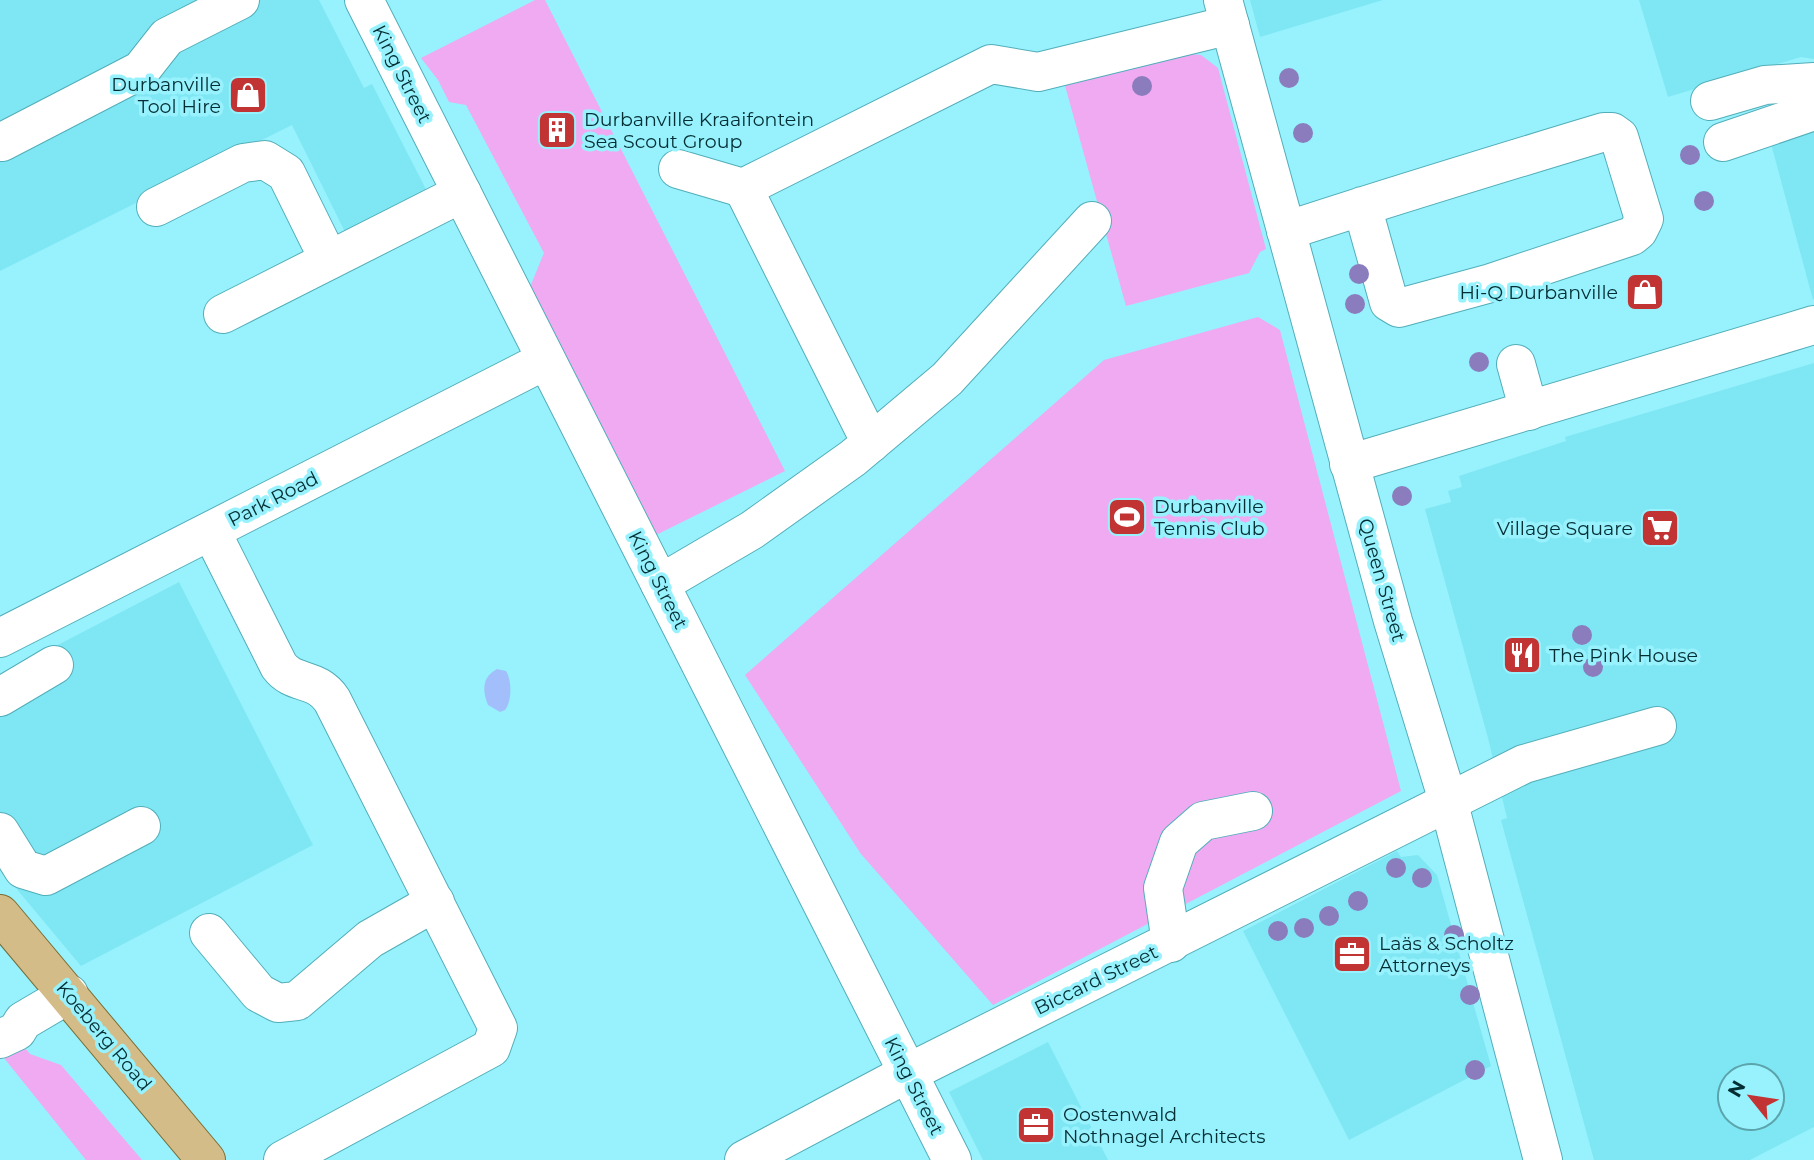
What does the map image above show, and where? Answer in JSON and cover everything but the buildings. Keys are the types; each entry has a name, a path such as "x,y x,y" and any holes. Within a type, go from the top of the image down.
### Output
{"main road":[{"name":"Koeberg Road","path":"0,914 59,1000 97,1069 173,1160"},
{"name":"Koeberg Road","path":"0,947 59,1000 206,1160"}],"street":[{"path":"2,142 141,70 167,37 240,0"},
{"name":"King Street","path":"364,0 952,1160"},
{"path":"678,169 743,188 990,64 1038,72 1226,13"},
{"name":"Queen Street","path":"1226,13 1393,621 1449,804 1538,1158"},
{"path":"1710,101 1765,85 1814,82"},
{"path":"1723,142 1814,111"},
{"path":"1286,231 1362,206 1612,132 1619,137 1644,219 1632,236 1490,283 1399,308 1389,302 1362,206"},
{"path":"156,207 243,163 265,160 286,173 329,260"},
{"path":"743,188 871,443"},
{"path":"223,314 462,193"},
{"path":"660,584 752,530 871,443 947,379 1092,221"},
{"path":"1349,464 1814,325"},
{"name":"Park Road","path":"0,638 546,360"},
{"path":"1516,364 1529,411"},
{"path":"211,531 279,666 292,677 321,687 332,700 498,1028 495,1042 485,1051 283,1160"},
{"path":"0,697 54,665"},
{"name":"Biccard Street","path":"744,1160 908,1073 1449,804 1524,764 1657,726"},
{"path":"1171,943 1163,888 1179,842 1203,821 1252,810"},
{"path":"0,832 23,869 46,876 141,825"},
{"path":"209,933 259,993 268,999 287,1003 305,996 370,939 435,902"},
{"path":"0,1039 17,1031 23,1021 59,1000"}],"shaded area":[{"path":"0,0 319,0 364,88 372,84 431,199 349,240 292,125 0,271"},
{"path":"535,0 545,0 785,471 656,535 530,287 544,253 466,105 449,102 438,80 421,58"},
{"path":"1250,0 1383,0 1260,37"},
{"path":"1639,0 1814,0 1814,59 1801,57 1668,97"},
{"path":"1190,54 1201,55 1218,68 1266,249 1260,252 1249,273 1126,306 1064,82"},
{"path":"1814,119 1814,299 1813,300 1769,136"},
{"name":"Durbanville Tennis Club","path":"1258,317 1280,330 1401,791 993,1005 861,854 745,675 1104,360"},
{"path":"1814,363 1814,1127 1750,1160 1594,1160 1501,820 1507,818 1488,738 1425,509 1451,502 1448,491 1462,487 1459,476 1566,441 1565,437"},
{"path":"179,582 313,845 81,966 0,869 0,675"},
{"path":"497,669 506,671 510,685 507,706 500,712 488,705 484,689 488,676"},
{"path":"1397,851 1401,857 1418,855 1437,875 1491,1066 1349,1140 1243,931"},
{"path":"1048,1042 1108,1160 983,1160 949,1092"},
{"path":"25,1048 30,1054 61,1065 142,1160 86,1160 4,1058"}],"place":[{"name":"Durbanville Tool Hire","path":"248,95"},
{"name":"Durbanville Kraaifontein Sea Scout Group","path":"557,130"},
{"name":"Hi-Q Durbanville","path":"1645,292"},
{"name":"Durbanville Tennis Club","path":"1127,517"},
{"name":"Village Square","path":"1660,528"},
{"name":"The Pink House","path":"1522,655"},
{"name":"Laäs & Scholtz Attorneys","path":"1352,954"},
{"name":"Oostenwald Nothnagel Architects","path":"1036,1125"}]}
